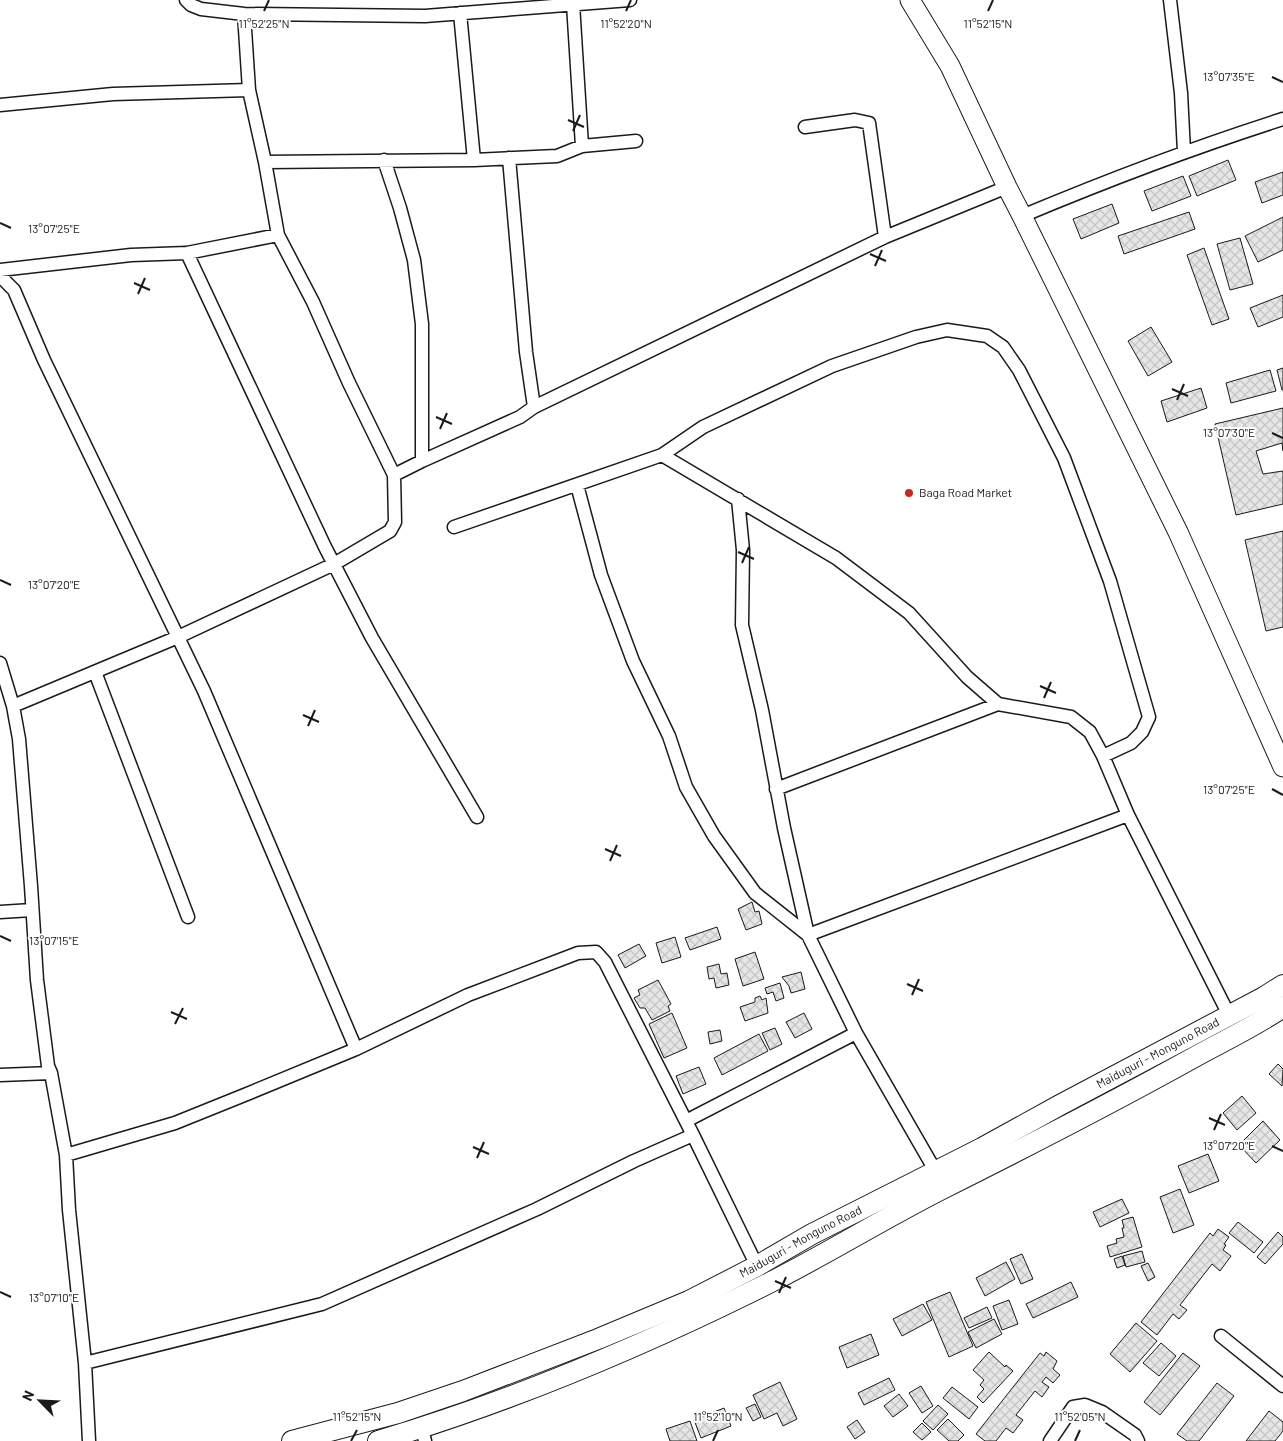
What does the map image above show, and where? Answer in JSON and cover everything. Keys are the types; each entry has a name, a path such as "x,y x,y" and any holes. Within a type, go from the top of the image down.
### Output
{"main road":[{"name":"Maiduguri - Monguno Road","path":"292,1441 398,1413 529,1367 689,1300 757,1266 812,1234 936,1172 1283,985"},
{"name":"Maiduguri - Monguno Road","path":"378,1441 423,1434 618,1354 771,1281 937,1192 1043,1139 1165,1074 1283,1007"}],"street":[{"path":"186,0 191,5 200,9 244,14 425,16 630,0"},
{"path":"910,0 950,66 1007,187 1178,532 1283,767"},
{"path":"1170,0 1181,93 1184,152"},
{"path":"573,4 582,146"},
{"path":"460,13 474,160"},
{"path":"13,706 178,637 334,564 390,532 395,522 394,475 349,384 313,302 278,235 265,162 249,90 244,14"},
{"path":"0,104 113,94 249,90"},
{"path":"1022,216 1091,187 1184,152 1283,119"},
{"path":"806,127 855,120 869,123 885,237"},
{"path":"265,162 474,160 556,156 582,146 636,141"},
{"path":"509,158 526,352 534,407"},
{"path":"384,160 400,208 415,270 422,324 422,461"},
{"path":"394,475 520,417 534,407 885,237 1007,187"},
{"path":"0,270 131,255 187,253 278,235"},
{"path":"187,253 334,564 372,638 477,817"},
{"path":"0,276 14,290 44,360 204,691 356,1049"},
{"path":"454,527 662,455 703,427 832,366 916,337 946,330 986,336 1003,347 1020,370 1064,458 1110,581 1149,717 1142,732 1130,743 1103,756"},
{"path":"662,455 836,558 909,613 966,678 998,704 1071,718 1090,732 1103,756 1128,815 1229,1015"},
{"path":"577,485 601,575 633,661 669,736 686,786 714,836 755,893 808,935"},
{"path":"738,499 743,550 742,625 762,710 776,789 808,935 856,1033 936,1172"},
{"path":"0,663 13,706 19,739 37,980 48,1066 51,1073 66,1155 69,1210 85,1363 89,1441"},
{"path":"95,672 188,917"},
{"path":"776,789 998,704"},
{"path":"808,935 1128,815"},
{"path":"0,912 32,910"},
{"path":"66,1155 175,1123 356,1049 468,995 578,953 596,952 605,962 693,1134 757,1266"},
{"path":"686,1121 856,1033"},
{"path":"0,1075 51,1073"},
{"path":"85,1363 322,1304 537,1209 693,1134"},
{"path":"1221,1336 1283,1386"},
{"path":"1050,1441 1073,1407 1085,1405 1102,1412 1135,1435 1138,1441"}],"building":[{"path":"1228,160 1236,180 1197,196 1189,176"},
{"path":"1283,172 1283,195 1262,203 1255,182"},
{"path":"1183,176 1191,196 1152,211 1144,191"},
{"path":"1112,204 1119,223 1081,239 1073,219"},
{"path":"1189,212 1195,229 1124,254 1118,236"},
{"path":"1283,217 1283,250 1258,262 1245,236"},
{"path":"1240,238 1253,284 1230,290 1217,244"},
{"path":"1204,248 1229,319 1212,325 1187,255"},
{"path":"1283,295 1283,317 1258,327 1250,308"},
{"path":"1151,327 1172,362 1148,376 1128,341"},
{"path":"1283,368 1283,390 1282,390 1277,370"},
{"path":"1270,370 1276,391 1231,403 1226,383"},
{"path":"1201,388 1207,408 1167,422 1161,401"},
{"path":"1283,408 1283,451 1282,443 1256,451 1263,474 1283,471 1283,504 1236,515 1215,424"},
{"path":"1283,531 1283,627 1266,631 1245,540"},
{"path":"752,902 755,912 759,911 762,924 746,930 738,909"},
{"path":"717,927 721,939 690,950 685,938"},
{"path":"675,937 681,957 662,963 656,943"},
{"path":"639,944 646,956 625,968 618,955"},
{"path":"755,952 764,979 743,986 735,959"},
{"path":"719,964 721,974 727,973 729,985 716,988 714,978 709,979 707,967"},
{"path":"801,972 805,989 791,993 789,986 782,977"},
{"path":"658,980 671,1004 668,1006 670,1011 652,1020 645,1008 640,1008 634,998 640,995 638,990"},
{"path":"780,983 784,998 776,1001 773,992 767,994 765,988"},
{"path":"760,996 762,1000 766,998 768,1013 745,1021 740,1007 755,1002 755,998"},
{"path":"672,1013 687,1048 664,1058 649,1024"},
{"path":"804,1013 812,1029 795,1038 786,1022"},
{"path":"775,1028 782,1044 770,1050 762,1033"},
{"path":"720,1030 722,1041 710,1044 708,1032"},
{"path":"759,1034 768,1051 722,1075 714,1058"},
{"path":"1278,1064 1283,1069 1282,1086 1269,1074"},
{"path":"699,1067 706,1084 683,1094 676,1076"},
{"path":"1242,1096 1256,1113 1237,1130 1223,1113"},
{"path":"1263,1121 1280,1140 1256,1163 1239,1145"},
{"path":"1208,1154 1219,1181 1189,1193 1178,1166"},
{"path":"1180,1189 1194,1225 1173,1233 1160,1197"},
{"path":"1122,1199 1129,1213 1100,1227 1093,1212"},
{"path":"1133,1217 1142,1247 1110,1257 1107,1246 1117,1243 1116,1239 1124,1237 1122,1220"},
{"path":"1238,1222 1263,1242 1254,1253 1229,1233"},
{"path":"1218,1229 1229,1237 1224,1244 1226,1245 1223,1250 1231,1256 1220,1271 1212,1264 1180,1305 1187,1310 1179,1319 1173,1314 1157,1335 1141,1322 1210,1233 1213,1236"},
{"path":"1278,1232 1283,1237 1283,1244 1265,1264 1257,1257"},
{"path":"1142,1251 1145,1262 1126,1267 1123,1256"},
{"path":"1022,1254 1033,1279 1021,1284 1010,1259"},
{"path":"1122,1256 1125,1265 1117,1268 1114,1259"},
{"path":"1006,1262 1015,1279 985,1296 976,1278"},
{"path":"1148,1263 1155,1277 1148,1281 1141,1266"},
{"path":"1071,1282 1078,1297 1033,1318 1026,1304"},
{"path":"950,1292 973,1346 949,1357 926,1302"},
{"path":"1009,1300 1018,1324 1002,1330 993,1306"},
{"path":"923,1304 932,1320 902,1336 893,1319"},
{"path":"987,1307 992,1318 969,1328 964,1318"},
{"path":"994,1319 1002,1334 976,1348 968,1332"},
{"path":"1136,1323 1157,1341 1130,1372 1110,1354"},
{"path":"871,1334 879,1355 847,1368 839,1347"},
{"path":"1161,1343 1176,1356 1159,1376 1143,1363"},
{"path":"989,1352 1005,1367 1006,1365 1013,1371 983,1403 977,1397 984,1389 980,1385 984,1380 973,1370"},
{"path":"1046,1352 1057,1361 1053,1369 1060,1375 1053,1383 1046,1377 1042,1382 1049,1387 1042,1397 1035,1391 1016,1415 1023,1420 1013,1433 1006,1428 996,1441 985,1441 976,1434 1040,1353 1044,1356"},
{"path":"1183,1353 1200,1366 1160,1415 1144,1402"},
{"path":"889,1378 895,1390 864,1405 858,1393"},
{"path":"780,1382 797,1419 783,1426 777,1413 764,1419 753,1395"},
{"path":"1217,1383 1234,1396 1199,1441 1187,1441 1177,1434"},
{"path":"921,1386 933,1406 922,1413 909,1393"},
{"path":"952,1387 978,1407 969,1419 943,1398"},
{"path":"899,1394 908,1406 893,1417 884,1406"},
{"path":"755,1404 761,1417 753,1421 746,1408"},
{"path":"938,1405 948,1414 933,1430 923,1421"},
{"path":"724,1408 731,1426 701,1438 694,1420"},
{"path":"1269,1411 1283,1422 1283,1431 1275,1441 1246,1441"},
{"path":"948,1419 964,1435 958,1441 949,1441 937,1430"},
{"path":"857,1420 865,1432 855,1439 847,1427"},
{"path":"690,1421 697,1441 670,1441 666,1429"},
{"path":"922,1423 931,1432 922,1440 913,1432"}],"place":[{"name":"Baga Road Market","path":"909,493"}]}
